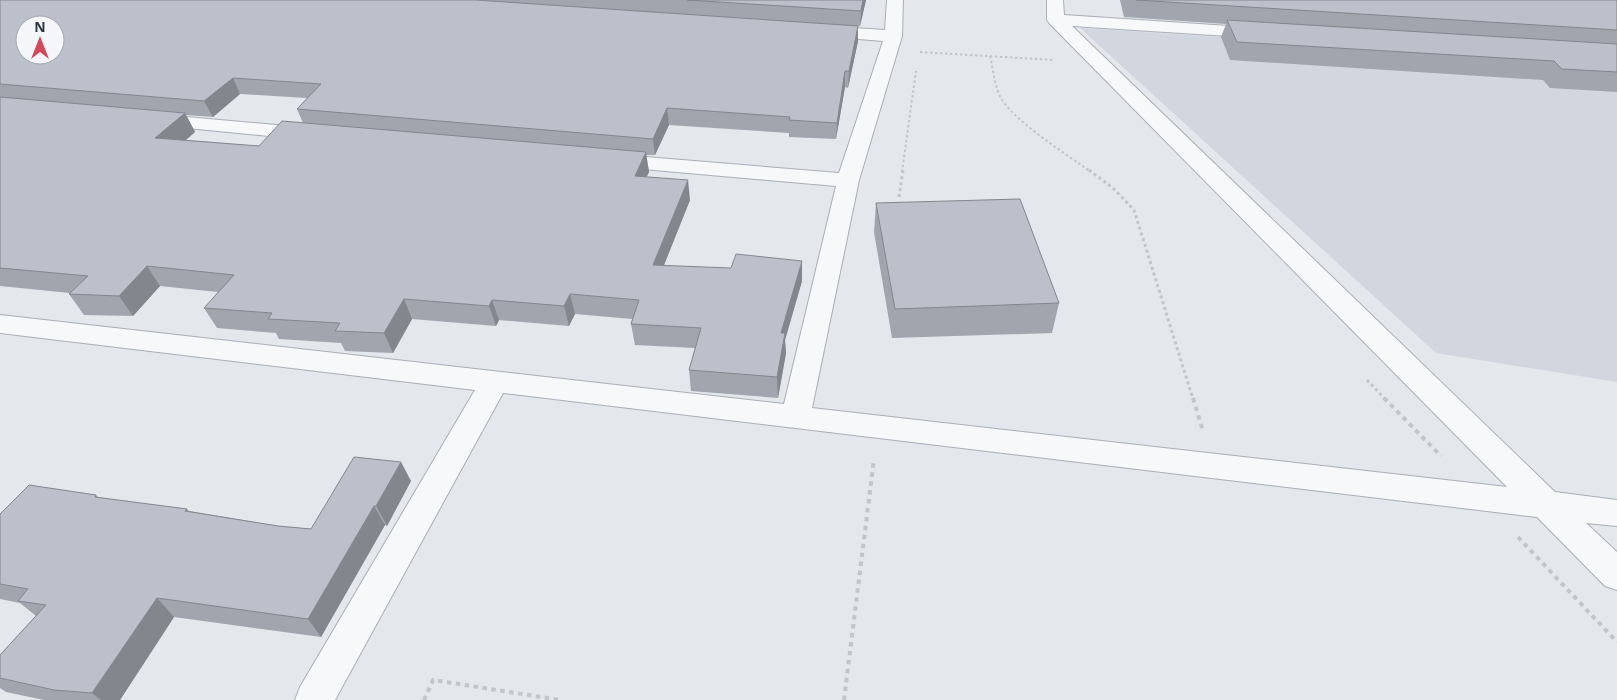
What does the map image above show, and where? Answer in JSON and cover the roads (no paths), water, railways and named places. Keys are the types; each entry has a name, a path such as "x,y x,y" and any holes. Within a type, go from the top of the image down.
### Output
{"street":[{"path":"796,416 848,180 893,36 895,0"},
{"path":"1055,10 1273,34"},
{"path":"1055,10 1617,575"},
{"path":"805,30 893,36"},
{"path":"138,119 325,135"},
{"path":"591,158 848,180"},
{"path":"0,324 1617,513"},
{"path":"314,700 496,381"}]}
